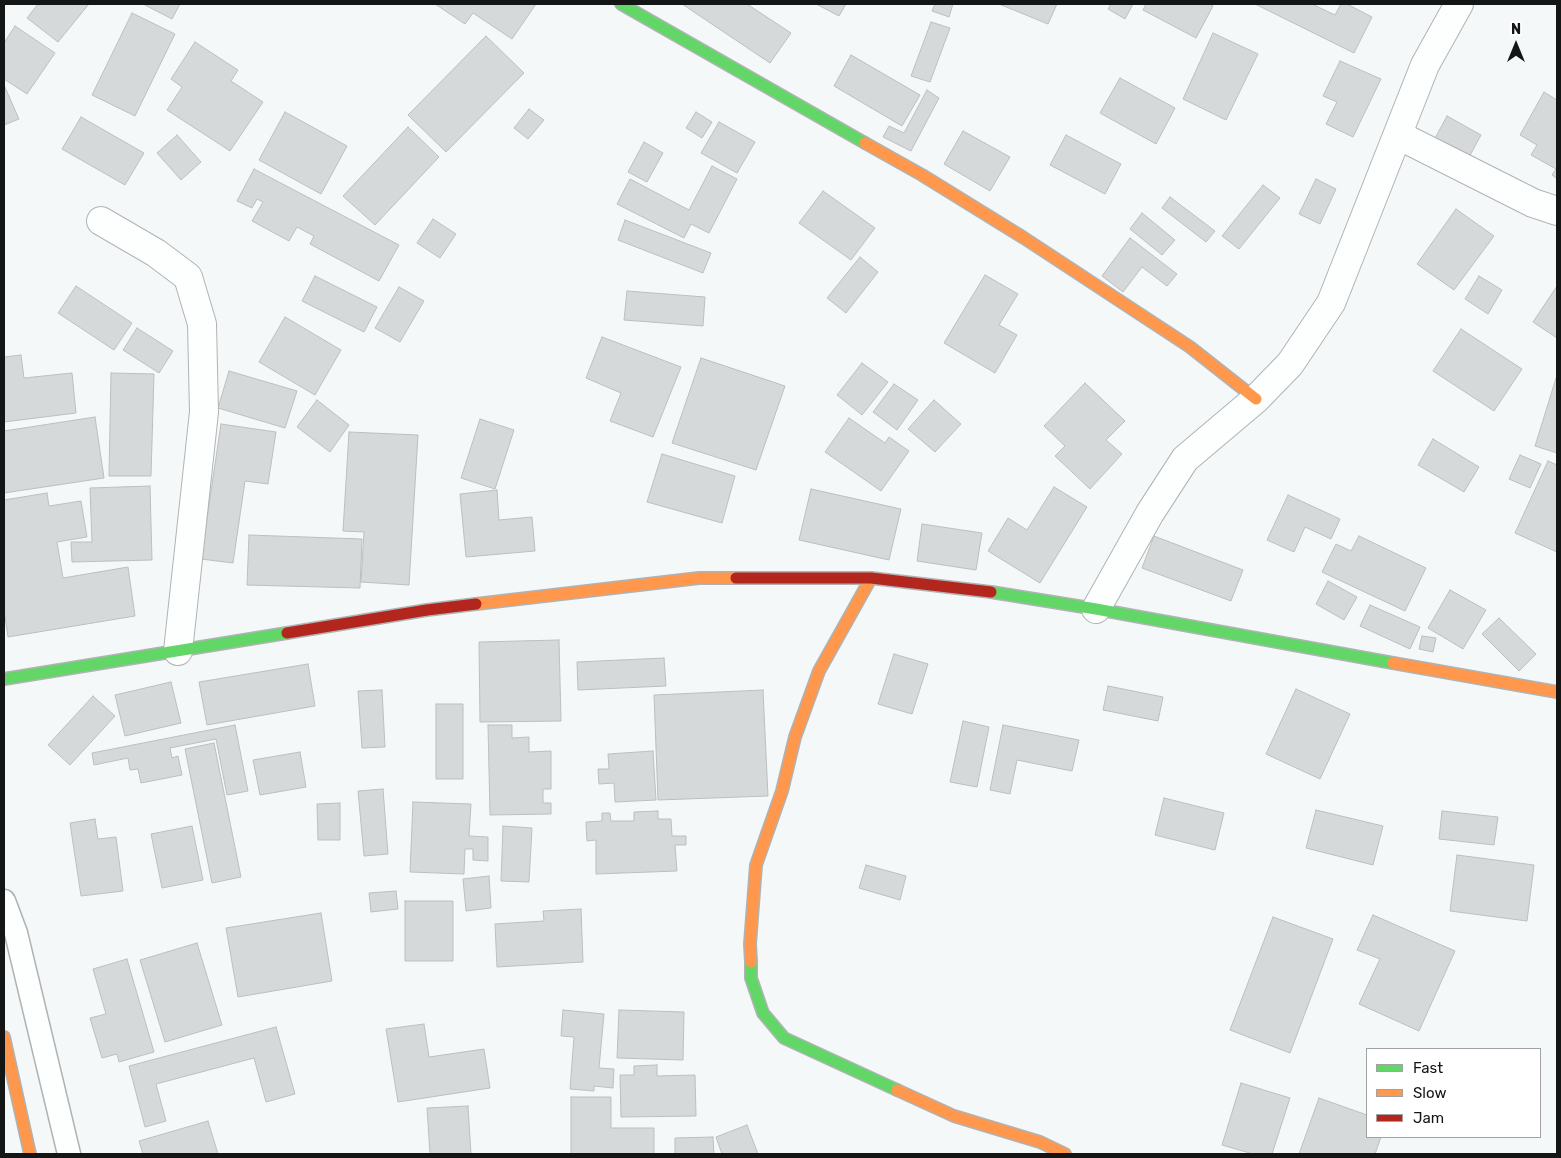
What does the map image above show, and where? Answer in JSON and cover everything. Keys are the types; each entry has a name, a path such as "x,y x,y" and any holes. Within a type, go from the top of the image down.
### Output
{"main road":[{"path":"629,6 922,175 1016,233 1190,347 1256,399"},
{"path":"4,680 427,610 699,578 871,578 964,588 1096,609 1557,692"},
{"path":"871,578 819,671 795,737 782,791 756,865 750,944 751,978 763,1013 784,1038 954,1116 1040,1142 1065,1154"},
{"path":"4,1037 30,1154"}],"street":[{"path":"1096,609 1150,513 1185,459 1256,399 1290,364 1331,302 1424,65 1458,4"},
{"path":"1398,135 1533,203 1557,211"},
{"path":"101,222 156,253 188,277 202,324 204,412 178,651"}],"lane":[{"path":"4,901 16,933 69,1154"}],"building":[{"path":"38,4 89,4 58,42 27,18"},
{"path":"143,4 180,4 172,19"},
{"path":"435,4 536,4 512,39 473,13 465,24"},
{"path":"682,4 747,4 791,33 770,63"},
{"path":"816,4 846,4 839,16"},
{"path":"935,4 953,4 949,17 932,11"},
{"path":"999,4 1057,4 1048,24"},
{"path":"1111,4 1133,4 1125,19 1108,9"},
{"path":"1146,4 1210,4 1213,6 1196,38 1143,10"},
{"path":"1255,4 1312,4 1335,15 1341,4 1347,4 1372,17 1354,53"},
{"path":"132,13 175,34 135,116 92,95"},
{"path":"931,22 950,28 930,82 911,76"},
{"path":"15,26 55,53 27,94 4,79 4,43"},
{"path":"1213,33 1258,54 1226,120 1183,99"},
{"path":"486,36 524,73 446,152 408,115"},
{"path":"195,42 238,70 231,81 263,102 230,151 167,110 182,87 171,79"},
{"path":"851,55 920,95 902,126 834,86"},
{"path":"1340,61 1381,79 1353,137 1326,124 1337,102 1323,96"},
{"path":"1120,78 1175,108 1156,144 1100,113"},
{"path":"4,85 19,119 4,125"},
{"path":"927,90 939,98 911,151 883,137 889,126 904,133"},
{"path":"1544,92 1557,100 1557,179 1552,175 1556,169 1531,155 1537,145 1520,135"},
{"path":"529,109 544,120 528,139 514,128"},
{"path":"285,112 347,146 321,194 259,160"},
{"path":"696,112 712,122 702,138 686,128"},
{"path":"1447,116 1481,135 1467,161 1433,142"},
{"path":"81,117 144,153 125,185 62,149"},
{"path":"719,122 755,142 737,173 701,153"},
{"path":"408,127 439,157 375,225 343,196"},
{"path":"963,131 1010,157 990,191 944,164"},
{"path":"177,135 201,162 181,180 157,153"},
{"path":"1066,135 1121,164 1105,194 1050,165"},
{"path":"644,142 663,153 647,182 628,172"},
{"path":"712,166 737,179 709,233 691,224 684,238 617,204 630,179 689,210"},
{"path":"254,169 399,245 379,281 310,244 314,236 297,227 289,241 252,221 263,202 257,199 252,208 237,201"},
{"path":"1316,179 1336,189 1320,224 1299,214"},
{"path":"1263,185 1280,198 1239,249 1222,236"},
{"path":"823,191 875,228 851,260 799,223"},
{"path":"1170,197 1215,231 1206,242 1162,208"},
{"path":"1456,209 1494,236 1454,290 1417,264"},
{"path":"1142,213 1175,240 1162,255 1130,229"},
{"path":"433,219 456,234 440,258 417,243"},
{"path":"625,220 711,253 703,273 618,240"},
{"path":"1130,238 1177,274 1167,286 1142,267 1123,292 1102,276"},
{"path":"860,257 878,272 846,313 827,298"},
{"path":"985,275 1018,294 999,325 1017,335 995,373 944,343"},
{"path":"315,276 377,307 364,332 302,301"},
{"path":"1479,276 1502,290 1488,314 1465,299"},
{"path":"76,286 132,323 114,350 58,313"},
{"path":"1557,286 1557,338 1533,322"},
{"path":"399,287 424,301 400,342 375,328"},
{"path":"627,291 705,297 703,326 624,320"},
{"path":"285,317 341,350 315,395 259,362"},
{"path":"137,328 173,351 159,373 123,350"},
{"path":"1461,329 1522,369 1494,411 1433,371"},
{"path":"602,337 681,367 653,437 610,421 621,393 586,378"},
{"path":"21,355 24,378 72,373 76,413 4,422 4,357"},
{"path":"701,358 785,386 756,470 672,443"},
{"path":"862,363 888,382 862,415 837,395"},
{"path":"229,371 297,391 285,428 218,408"},
{"path":"111,373 154,374 151,476 109,476"},
{"path":"1557,375 1557,453 1535,446"},
{"path":"1085,383 1125,421 1106,440 1122,454 1090,489 1055,456 1065,446 1044,426"},
{"path":"894,384 918,400 897,430 873,412"},
{"path":"317,400 349,425 330,452 297,427"},
{"path":"934,400 961,424 935,452 908,429"},
{"path":"95,417 104,478 4,493 4,431"},
{"path":"849,418 885,443 889,437 909,451 881,491 825,452"},
{"path":"480,419 514,430 495,489 461,478"},
{"path":"221,424 276,432 268,484 245,481 233,563 201,559"},
{"path":"349,432 418,435 409,585 361,582 364,532 343,531"},
{"path":"1433,439 1479,467 1464,492 1418,465"},
{"path":"662,454 735,476 722,523 647,502"},
{"path":"1520,455 1541,464 1530,488 1509,479"},
{"path":"1548,461 1557,465 1557,552 1515,533"},
{"path":"150,486 152,560 72,562 71,542 92,542 90,488"},
{"path":"1054,487 1087,507 1040,583 988,551 1008,518 1027,530"},
{"path":"811,489 901,509 889,560 799,540"},
{"path":"497,490 499,520 532,517 535,551 466,557 460,494"},
{"path":"47,493 49,506 81,501 87,537 57,542 63,578 128,567 135,616 8,637 4,610 4,500"},
{"path":"1288,495 1340,519 1331,539 1305,527 1294,552 1267,540"},
{"path":"922,524 982,533 976,570 917,561"},
{"path":"249,535 362,539 360,588 247,585"},
{"path":"1154,536 1243,570 1231,601 1142,568"},
{"path":"1359,536 1426,568 1405,611 1322,572 1336,544 1351,551"},
{"path":"1328,581 1357,597 1344,620 1316,604"},
{"path":"1450,590 1486,610 1463,649 1428,628"},
{"path":"1370,605 1420,627 1410,649 1360,626"},
{"path":"1499,618 1536,654 1519,671 1482,634"},
{"path":"1422,636 1436,638 1433,652 1419,649"},
{"path":"559,640 561,721 480,722 479,642"},
{"path":"894,654 928,664 912,714 878,704"},
{"path":"664,658 666,686 578,690 577,662"},
{"path":"308,664 315,706 207,725 199,682"},
{"path":"171,682 181,723 125,736 115,695"},
{"path":"1108,686 1163,697 1158,721 1103,710"},
{"path":"1296,689 1350,714 1320,779 1266,754"},
{"path":"382,690 385,747 362,748 358,691"},
{"path":"763,690 768,796 658,800 654,695"},
{"path":"93,696 115,716 70,765 48,745"},
{"path":"436,704 463,704 463,779 436,779"},
{"path":"963,721 989,727 977,787 950,782"},
{"path":"235,725 248,791 227,795 216,739 170,748 172,758 178,756 182,775 141,783 138,769 130,770 128,758 94,765 92,753"},
{"path":"488,725 512,725 512,738 529,737 529,752 551,751 551,789 543,789 543,803 551,803 551,814 490,815"},
{"path":"1003,725 1079,740 1072,771 1017,760 1010,794 990,790"},
{"path":"214,743 241,877 212,883 185,749"},
{"path":"653,751 656,800 615,802 614,783 599,784 598,769 609,769 608,754"},
{"path":"300,752 306,787 260,795 253,760"},
{"path":"383,789 388,854 364,856 358,791"},
{"path":"1164,798 1224,813 1215,850 1155,835"},
{"path":"413,802 471,804 469,836 488,837 488,861 473,860 473,849 465,849 464,874 410,872"},
{"path":"340,803 340,840 318,840 317,804"},
{"path":"1316,810 1383,826 1373,865 1306,848"},
{"path":"658,811 658,819 671,819 672,836 686,836 686,845 675,845 677,871 596,874 596,840 587,841 586,822 602,821 602,813 610,813 611,821 634,821 634,812"},
{"path":"1442,811 1498,817 1494,845 1439,839"},
{"path":"95,819 98,839 116,837 123,891 81,896 70,823"},
{"path":"192,826 203,880 162,888 151,834"},
{"path":"503,826 532,828 529,882 501,881"},
{"path":"1457,855 1534,865 1527,921 1450,911"},
{"path":"866,865 906,876 900,900 859,888"},
{"path":"489,876 491,908 466,911 463,879"},
{"path":"396,891 398,909 371,912 369,893"},
{"path":"405,901 453,901 453,961 405,961"},
{"path":"581,909 583,962 497,967 495,924 544,921 543,911"},
{"path":"321,913 332,981 238,997 226,928"},
{"path":"1373,915 1455,951 1419,1031 1359,1004 1380,959 1357,950"},
{"path":"1273,917 1333,939 1290,1053 1230,1030"},
{"path":"197,943 222,1025 165,1042 140,960"},
{"path":"127,959 154,1052 119,1062 117,1054 102,1058 90,1018 106,1014 93,969"},
{"path":"563,1010 604,1014 599,1068 614,1069 613,1088 594,1086 594,1091 570,1089 574,1037 561,1036"},
{"path":"619,1010 684,1012 683,1060 617,1058"},
{"path":"424,1024 429,1057 484,1049 490,1088 398,1102 386,1029"},
{"path":"276,1027 295,1094 266,1102 254,1058 156,1084 166,1121 145,1127 129,1066"},
{"path":"657,1065 657,1076 695,1075 696,1116 621,1117 620,1075 634,1075 634,1066"},
{"path":"1241,1083 1290,1098 1272,1154 1253,1154 1222,1145"},
{"path":"571,1097 611,1097 611,1128 654,1128 654,1154 571,1154"},
{"path":"1319,1098 1366,1115 1366,1138 1381,1138 1375,1154 1299,1154"},
{"path":"468,1106 471,1154 430,1154 427,1108"},
{"path":"208,1121 218,1154 143,1154 139,1141"},
{"path":"747,1125 758,1154 722,1154 716,1137"},
{"path":"713,1137 714,1154 675,1154 675,1138"}],"traffic: fast":[{"path":"621,4 865,143"},
{"path":"991,592 1096,609 1393,663"},
{"path":"4,679 287,633"},
{"path":"751,962 751,978 763,1013 784,1038 897,1090"}],"traffic: slow":[{"path":"865,143 922,175 1024,238 1190,347 1256,399"},
{"path":"476,604 699,578 736,578"},
{"path":"751,962 750,944 756,865 782,791 795,737 819,671 871,578"},
{"path":"1393,663 1557,692"},
{"path":"4,1037 30,1154"},
{"path":"897,1090 954,1116 1040,1142 1065,1154"}],"traffic: jam":[{"path":"736,578 871,578 991,592"},
{"path":"287,633 427,610 476,604"}]}
